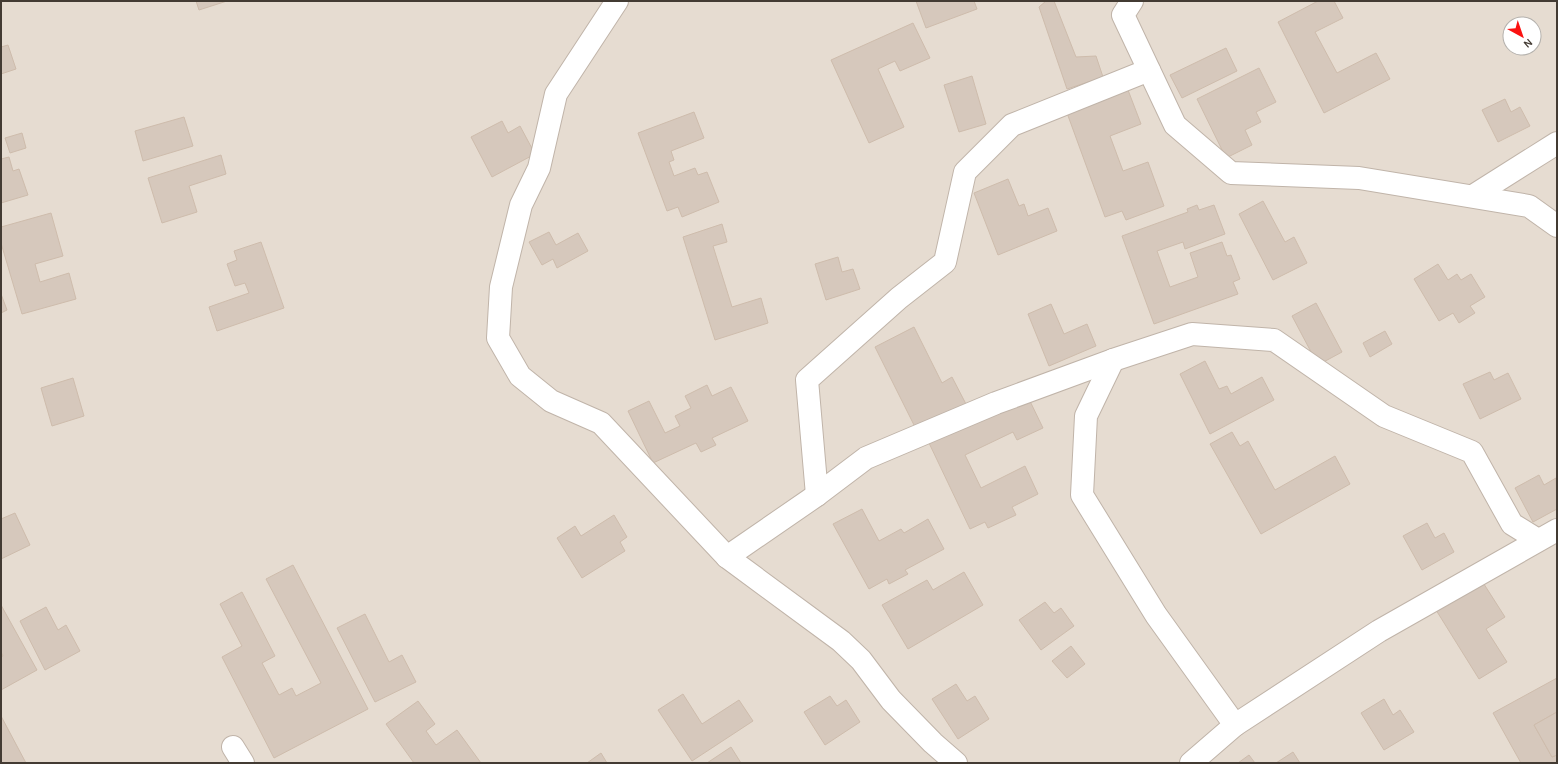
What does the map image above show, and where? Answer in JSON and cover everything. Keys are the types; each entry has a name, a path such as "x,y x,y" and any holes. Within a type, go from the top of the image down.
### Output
{"street":[{"path":"617,1 556,94 538,168 521,205 501,287 498,338 520,376 551,401 602,423 727,557 841,641 861,660 891,700 933,743 956,763"},
{"path":"1132,1 1123,15 1175,125 1231,173 1359,178 1473,196 1529,206 1557,226"},
{"path":"817,495 807,380 899,298 945,262 965,172 1012,125 1149,70"},
{"path":"1473,196 1557,143"},
{"path":"727,557 817,495 866,458 996,403 1113,360 1192,334 1274,340 1384,416 1472,452 1512,524 1538,540"},
{"path":"1113,360 1086,416 1082,495 1156,615 1234,726"},
{"path":"1191,763 1234,726 1379,631 1557,530"}],"shaded area":[{"path":"1,1 1557,1 1557,763 1,763"}],"building":[{"path":"196,1 227,1 199,10"},
{"path":"916,1 974,1 977,9 926,28"},
{"path":"1046,1 1054,1 1076,57 1096,56 1103,77 1067,89 1039,7"},
{"path":"1318,1 1334,1 1343,18 1315,32 1337,73 1376,53 1390,79 1324,113 1278,22"},
{"path":"913,23 930,58 900,71 895,61 878,69 904,127 869,143 831,60"},
{"path":"8,45 16,69 1,74 1,47"},
{"path":"1226,48 1237,71 1182,98 1170,75"},
{"path":"1259,68 1276,102 1256,112 1261,122 1245,130 1252,145 1226,158 1197,99"},
{"path":"972,76 986,124 959,132 944,85"},
{"path":"1128,90 1141,124 1110,136 1123,171 1148,162 1164,206 1126,220 1122,211 1105,217 1067,113"},
{"path":"1505,99 1511,112 1520,107 1530,126 1498,142 1482,110"},
{"path":"694,112 704,138 671,151 674,160 669,162 674,176 695,168 698,175 707,172 719,202 682,217 678,207 667,211 638,133"},
{"path":"184,117 193,146 143,161 135,131"},
{"path":"502,121 508,133 520,126 535,154 492,177 471,137"},
{"path":"22,133 26,148 10,153 5,138"},
{"path":"221,155 226,174 189,186 197,212 162,223 148,178"},
{"path":"9,157 13,171 19,169 28,195 1,203 1,159"},
{"path":"1008,179 1019,206 1024,204 1028,216 1048,208 1057,231 998,255 974,193"},
{"path":"1263,201 1285,242 1294,237 1307,263 1273,280 1239,214"},
{"path":"1197,205 1199,210 1214,205 1225,234 1185,249 1183,242 1157,251 1170,287 1198,277 1190,253 1222,242 1227,256 1231,255 1240,279 1233,282 1238,294 1154,324 1122,236 1188,212 1187,209"},
{"path":"51,213 63,256 35,264 40,282 69,273 76,299 22,314 1,243 1,227"},
{"path":"722,224 727,242 713,246 732,307 761,298 768,323 715,340 683,237"},
{"path":"549,232 556,245 578,233 588,251 557,268 553,259 542,265 529,242"},
{"path":"261,242 284,308 217,331 209,307 249,293 245,283 235,286 227,264 237,260 234,251"},
{"path":"838,257 842,272 853,269 860,289 826,300 815,264"},
{"path":"1438,264 1448,280 1457,274 1461,280 1471,274 1485,297 1470,306 1475,313 1459,323 1453,313 1439,321 1414,279"},
{"path":"1,294 7,310 1,313"},
{"path":"1316,303 1342,352 1318,365 1292,316"},
{"path":"1051,304 1064,334 1087,324 1096,346 1049,366 1028,314"},
{"path":"914,327 942,383 952,377 967,406 917,431 875,347"},
{"path":"1385,331 1392,344 1370,357 1363,343"},
{"path":"1205,361 1219,389 1227,386 1231,394 1262,377 1274,400 1210,434 1180,374"},
{"path":"1490,372 1494,380 1508,373 1521,399 1480,419 1463,384"},
{"path":"73,378 84,416 52,426 41,388"},
{"path":"707,385 712,396 731,387 748,421 712,438 716,445 701,452 696,443 653,463 628,411 649,401 665,433 680,426 675,416 691,408 685,396"},
{"path":"1027,395 1043,428 1017,440 1013,432 965,455 981,488 1025,466 1038,494 1012,507 1016,515 988,528 985,522 970,529 929,443"},
{"path":"1232,432 1240,446 1248,441 1275,490 1335,456 1350,484 1261,534 1210,444"},
{"path":"1539,475 1544,485 1556,478 1557,509 1533,522 1515,488"},
{"path":"862,509 879,541 901,529 904,533 928,519 944,549 905,570 908,574 889,584 887,579 869,589 833,524"},
{"path":"15,513 30,545 1,559 1,519"},
{"path":"614,515 627,537 620,542 625,551 582,578 557,538 575,526 581,536"},
{"path":"1427,523 1435,538 1444,533 1454,552 1422,570 1403,536"},
{"path":"293,565 368,709 274,758 222,657 242,646 220,604 242,592 275,656 262,663 279,695 292,688 296,696 321,683 266,579"},
{"path":"964,572 983,605 908,649 882,605 927,580 933,590"},
{"path":"1482,581 1505,617 1486,629 1507,662 1479,679 1436,610"},
{"path":"1045,602 1054,613 1061,608 1074,626 1041,650 1019,620"},
{"path":"1,605 37,670 1,690 1,657 3,656 1,652"},
{"path":"46,607 58,630 66,625 80,651 45,670 20,621"},
{"path":"365,614 389,662 402,655 416,682 375,702 337,628"},
{"path":"1071,646 1085,664 1067,678 1052,661"},
{"path":"1557,678 1557,712 1534,725 1552,757 1557,755 1557,763 1521,763 1493,713"},
{"path":"956,684 967,701 975,696 989,719 958,739 932,699"},
{"path":"683,694 702,724 739,700 753,721 692,761 658,710"},
{"path":"830,696 837,706 846,700 860,722 825,745 804,712"},
{"path":"1384,699 1393,715 1400,710 1414,732 1384,750 1361,713"},
{"path":"418,701 435,724 426,731 436,745 457,730 481,763 414,763 386,724"},
{"path":"1557,712 1557,755 1552,757 1534,725"},
{"path":"1,716 26,763 1,763"},
{"path":"731,747 741,763 707,763"},
{"path":"1293,752 1300,763 1276,763"},
{"path":"601,753 607,763 587,763"},
{"path":"1249,755 1255,763 1238,763"}]}
